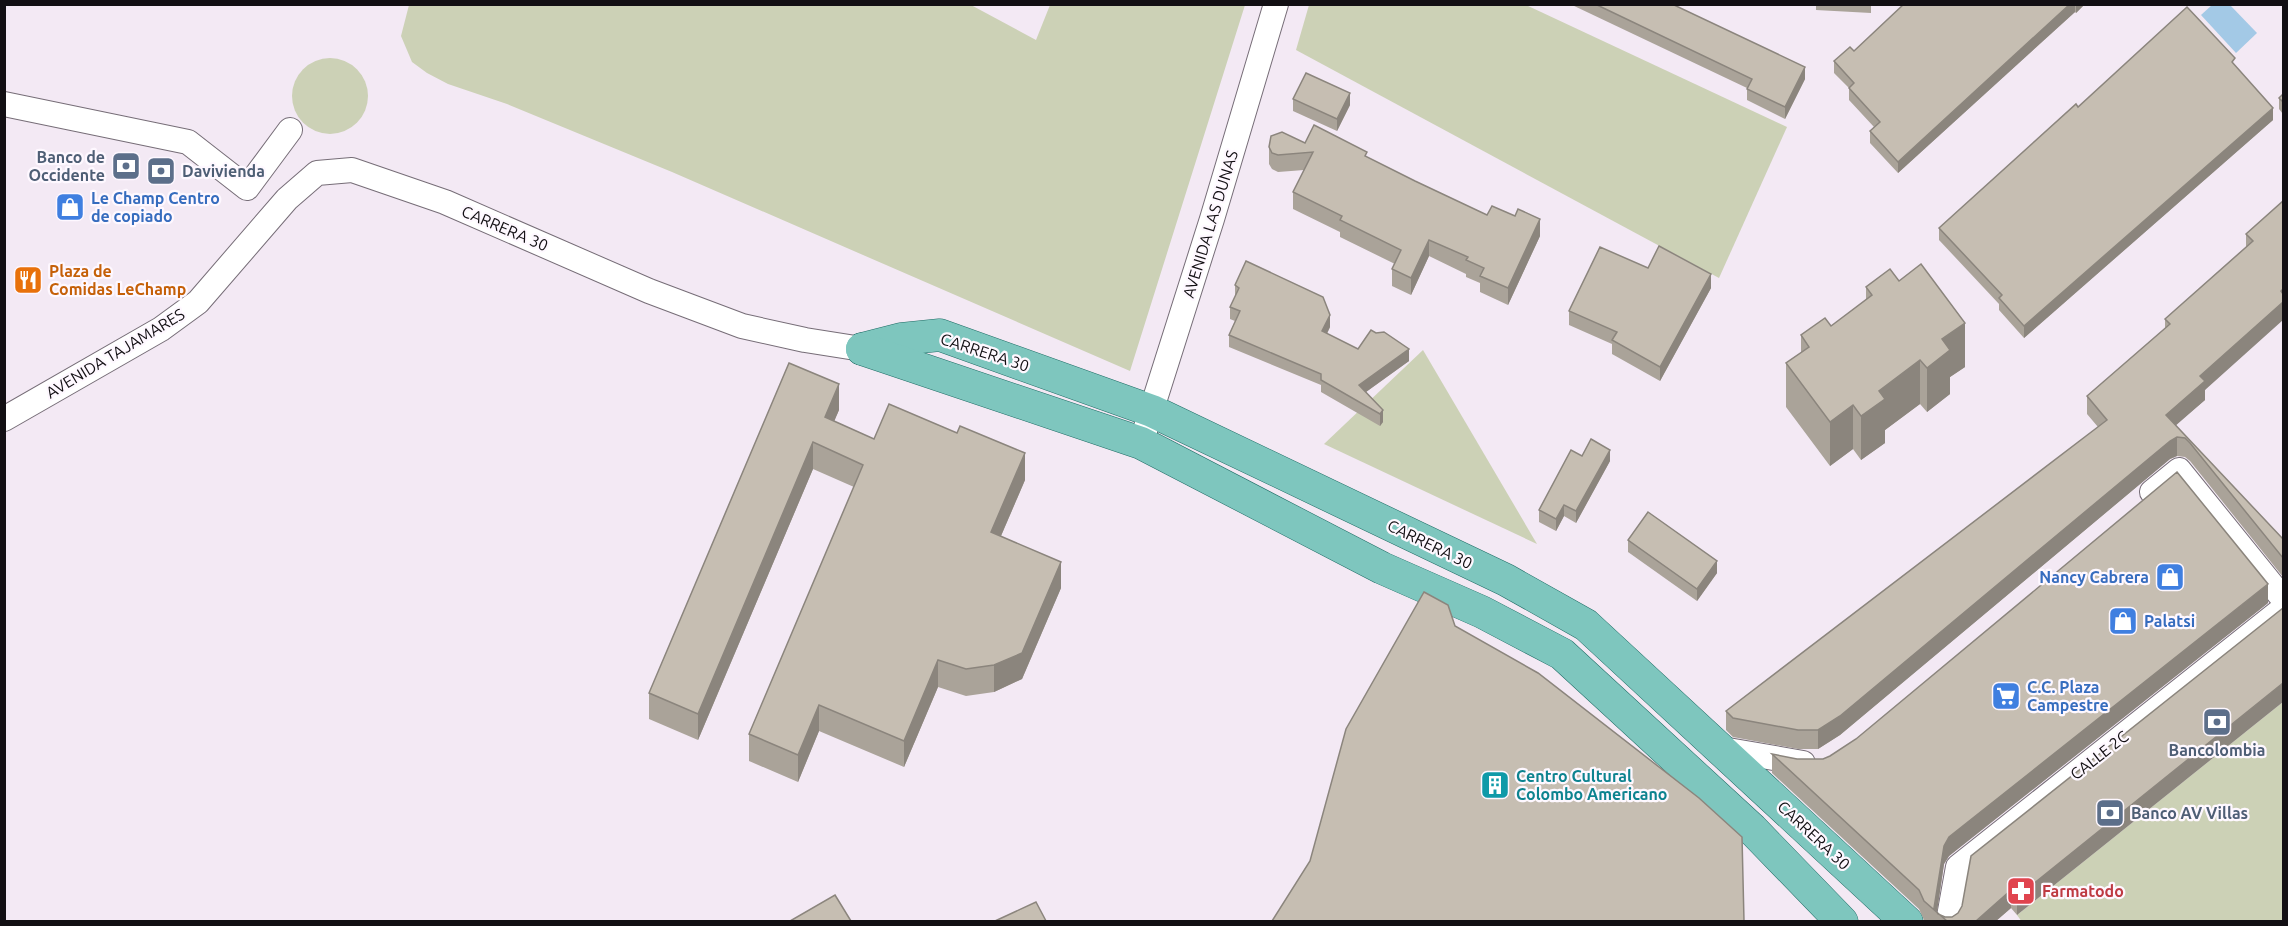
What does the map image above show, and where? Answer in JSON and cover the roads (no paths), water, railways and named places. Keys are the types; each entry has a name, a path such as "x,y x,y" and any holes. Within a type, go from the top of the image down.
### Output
{"main road":[{"name":"CARRERA 30","path":"862,349 901,339 940,335 1152,411 1506,580 1586,625 1907,921"},
{"name":"CARRERA 30","path":"862,349 1141,443 1382,568 1482,612 1562,654 1752,829 1842,921"}],"street":[{"name":"AVENIDA LAS DUNAS","path":"1141,443 1276,4"},
{"path":"4,104 188,142 247,188 290,130"},
{"name":"CARRERA 30","path":"352,170 445,202 649,291 742,326 802,344 862,349"},
{"name":"AVENIDA TAJAMARES","path":"4,419 161,329 198,302 286,199 317,173 352,170"},
{"path":"2134,508 2179,470 2283,600"},
{"name":"CALLE 2C","path":"1948,921 1958,867 2283,608"},
{"path":"1722,749 1797,763 1822,763"}],"water":[{"path":"2212,5 2230,5 2257,33 2236,53 2201,15"}],"place":[{"name":"Banco de Occidente","path":"126,166"},
{"name":"Davivienda","path":"161,171"},
{"name":"Le Champ Centro de copiado","path":"70,207"},
{"name":"Plaza de Comidas LeChamp","path":"28,280"},
{"name":"Nancy Cabrera","path":"2170,577"},
{"name":"Palatsi","path":"2123,621"},
{"name":"C.C. Plaza Campestre","path":"2006,696"},
{"name":"Bancolombia","path":"2217,722"},
{"name":"Centro Cultural Colombo Americano","path":"1495,785"},
{"name":"Banco AV Villas","path":"2110,813"},
{"name":"Farmatodo","path":"2021,891"}]}
